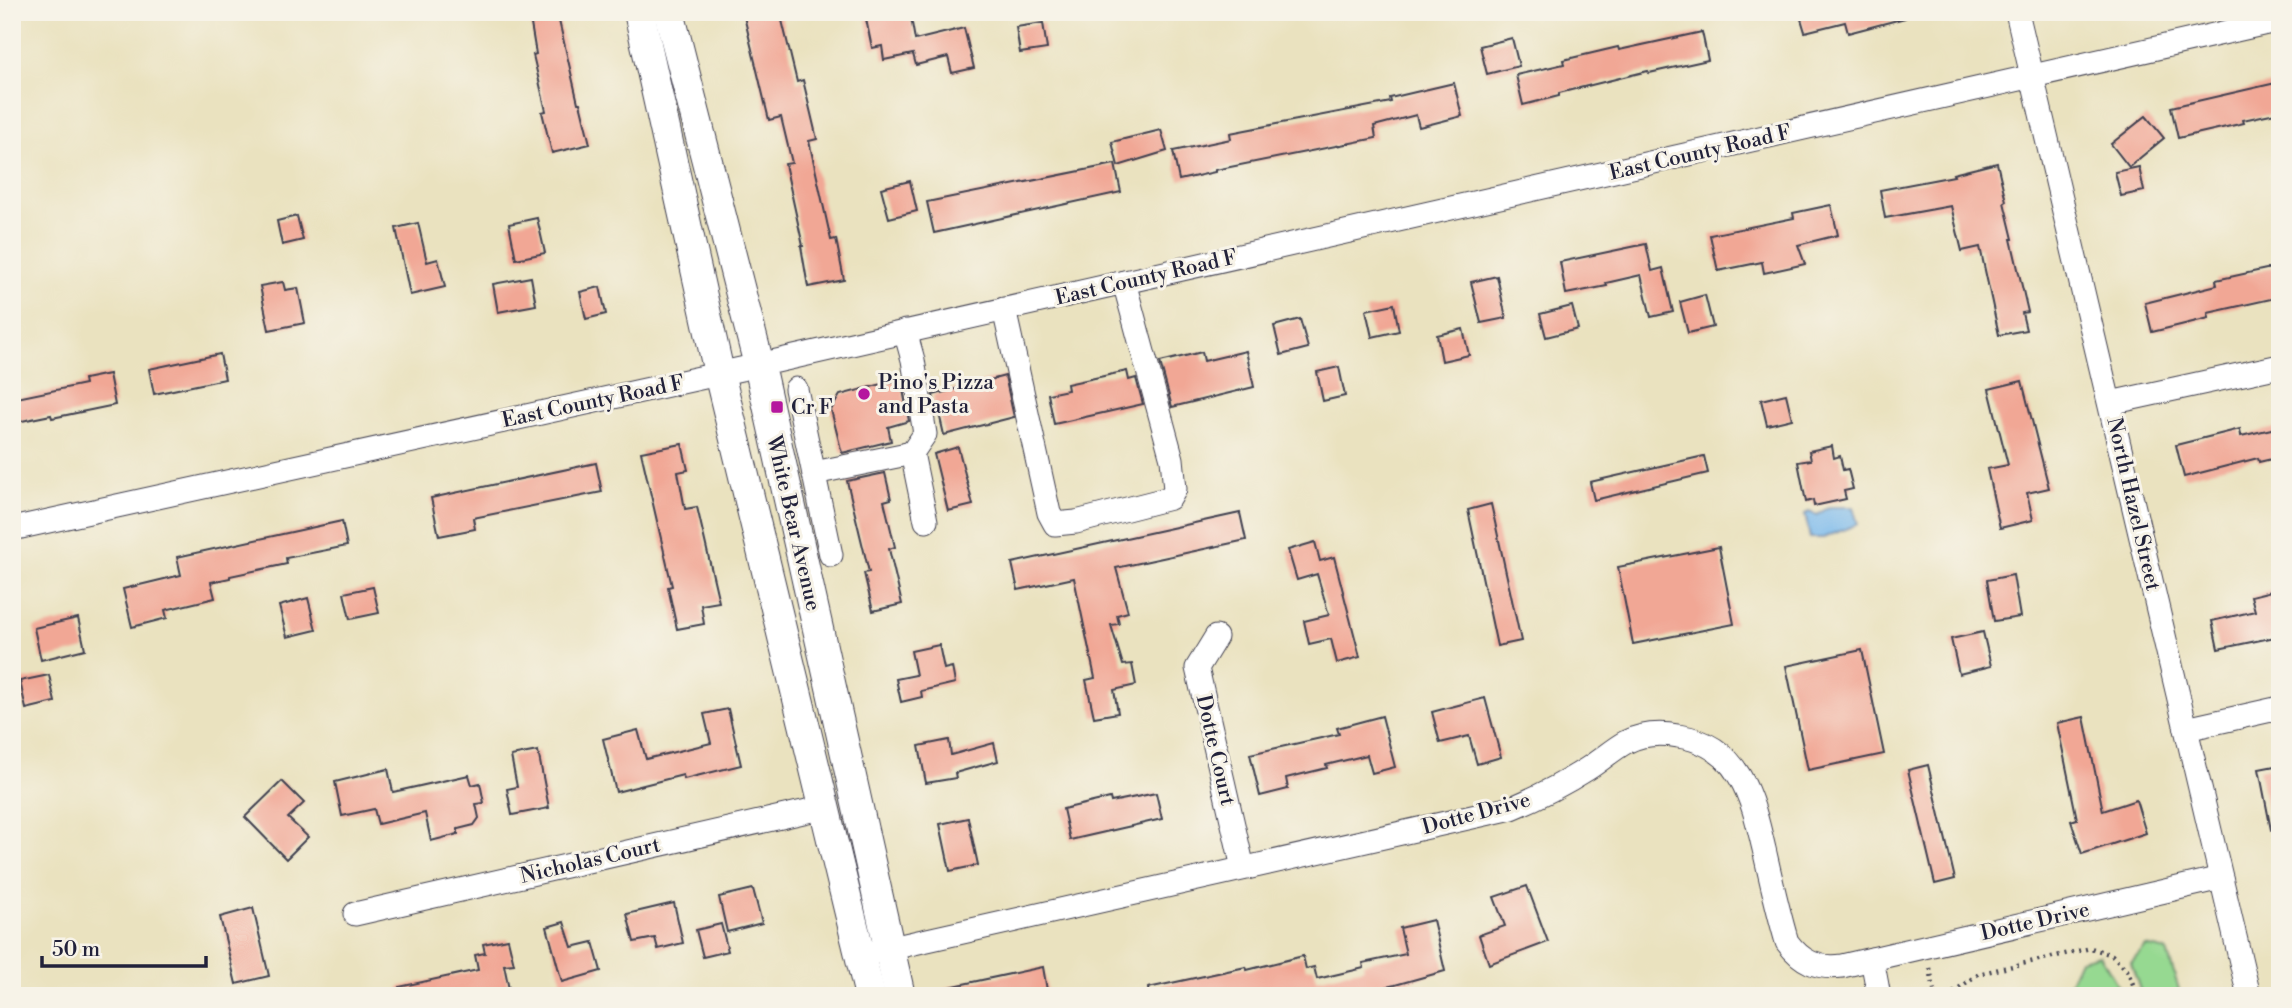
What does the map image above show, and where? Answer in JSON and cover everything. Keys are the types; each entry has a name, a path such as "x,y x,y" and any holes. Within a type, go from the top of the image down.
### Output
{"main road":[{"name":"White Bear Avenue","path":"639,12 719,373 825,807 875,952 900,996"},
{"name":"White Bear Avenue","path":"669,12 759,365 875,952 870,996"}],"street":[{"name":"North Hazel Street","path":"2017,12 2249,996"},
{"name":"East County Road F","path":"12,529 759,365 2280,20"},
{"path":"1004,309 1049,513 1055,524 1076,522 1170,498 1175,489 1172,459 1124,282"},
{"path":"814,473 912,453 925,434 913,360 905,331"},
{"path":"2110,403 2280,366"},
{"path":"796,389 831,555"},
{"path":"912,453 926,521"},
{"name":"Dotte Court","path":"1216,636 1197,668 1243,868"},
{"path":"2186,729 2280,708"},
{"name":"Dotte Drive","path":"875,952 1511,808 1553,790 1626,742 1665,734 1687,737 1706,744 1726,758 1741,776 1753,800 1787,942 1797,955 1810,964 1826,968 1872,959 2221,878"},
{"name":"Nicholas Court","path":"355,914 825,807"},
{"path":"1872,959 1879,996"}],"path":[{"path":"1924,947 1935,996"},
{"path":"1948,996 1978,974 2091,948 2112,955 2120,962 2127,970 2138,996"}],"green space":[{"path":"2146,946 2167,951 2181,996 2142,996 2131,963"},
{"path":"2100,955 2124,996 2072,996 2067,988 2080,960"}],"water":[{"path":"1829,507 1853,507 1858,524 1823,538 1810,538 1805,514 1809,512 1817,515"}],"building":[{"path":"529,12 557,12 590,144 552,153 542,112 546,111 533,55 536,54"},
{"path":"743,12 780,12 797,82 803,80 817,139 809,141 831,240 836,239 844,280 808,287 803,246 785,164 792,163 781,117 769,120"},
{"path":"910,12 915,40 964,28 974,68 952,73 948,57 916,65 913,54 884,60 882,46 872,48 866,19"},
{"path":"1799,12 1904,12 1905,18 1848,33 1845,22 1805,32"},
{"path":"1043,23 1047,49 1020,53 1016,27"},
{"path":"1702,32 1708,60 1649,73 1648,71 1559,93 1559,96 1523,105 1516,75 1618,47 1619,50"},
{"path":"1512,38 1519,66 1487,74 1480,46"},
{"path":"2280,82 2280,112 2178,138 2171,107"},
{"path":"1454,83 1462,116 1419,127 1416,115 1374,126 1376,138 1215,170 1179,180 1173,151 1231,139 1230,133 1391,102 1390,98"},
{"path":"2146,116 2164,138 2129,167 2111,144"},
{"path":"1161,130 1167,151 1118,166 1112,142"},
{"path":"1997,163 2028,312 2022,313 2026,330 1999,335 1980,247 1962,251 1951,206 1885,218 1880,190 1954,176 1953,174"},
{"path":"1115,164 1121,192 934,233 927,202"},
{"path":"2139,167 2144,191 2121,196 2115,172"},
{"path":"910,181 917,211 889,218 881,188"},
{"path":"1831,205 1838,235 1798,245 1805,264 1764,273 1762,262 1718,271 1710,235 1794,218 1793,213"},
{"path":"297,216 303,240 282,245 277,221"},
{"path":"537,218 545,253 516,259 509,224"},
{"path":"418,223 427,262 438,259 445,287 410,295 396,228"},
{"path":"1646,244 1652,271 1663,268 1673,312 1651,317 1641,275 1606,283 1607,286 1566,294 1560,262"},
{"path":"2280,266 2280,297 2208,313 2209,318 2152,332 2145,303 2217,285 2216,280"},
{"path":"1497,276 1506,318 1481,323 1471,282"},
{"path":"531,277 536,305 498,312 493,284"},
{"path":"283,282 285,290 298,288 305,323 269,330 260,286"},
{"path":"600,287 606,314 586,319 580,292"},
{"path":"1705,295 1713,327 1688,333 1680,302"},
{"path":"1394,304 1399,331 1372,337 1366,310"},
{"path":"1572,306 1578,329 1546,337 1540,314"},
{"path":"1300,319 1308,348 1281,355 1274,326"},
{"path":"1463,329 1469,355 1442,361 1437,335"},
{"path":"1246,351 1254,387 1172,407 1160,362 1202,352 1204,361"},
{"path":"220,354 225,379 154,394 149,369"},
{"path":"1339,367 1345,396 1323,401 1317,372"},
{"path":"1127,371 1129,380 1136,378 1143,404 1054,424 1048,394 1068,390 1067,384"},
{"path":"109,374 115,405 12,423 12,399 85,384 84,379"},
{"path":"1005,376 1014,417 944,435 939,413 936,414 933,395"},
{"path":"901,379 909,421 888,427 891,441 842,453 831,410 840,395"},
{"path":"2022,381 2049,488 2027,493 2033,520 2000,528 1987,469 2008,465 1989,389"},
{"path":"1786,394 1792,419 1767,425 1761,400"},
{"path":"2280,427 2280,457 2259,462 2258,458 2184,477 2176,445 2240,429 2241,436"},
{"path":"682,444 688,470 678,472 685,509 697,507 719,602 701,605 704,624 677,629 668,587 672,586 641,452"},
{"path":"1832,446 1834,458 1840,456 1843,470 1848,469 1853,489 1844,491 1846,499 1814,506 1813,500 1806,502 1798,462 1811,460 1809,451"},
{"path":"958,447 973,505 948,511 934,454"},
{"path":"1704,456 1708,473 1594,500 1590,482"},
{"path":"596,463 602,492 473,518 475,529 439,536 431,498"},
{"path":"885,473 891,499 884,501 895,547 889,549 902,604 873,611 864,573 869,572 847,481"},
{"path":"1491,504 1521,641 1497,646 1468,510"},
{"path":"1240,513 1246,540 1116,568 1128,612 1117,615 1119,624 1111,625 1123,665 1132,664 1136,685 1114,690 1118,713 1094,717 1086,680 1095,678 1074,578 1018,590 1012,563"},
{"path":"342,521 347,546 286,558 287,564 211,582 215,598 165,610 167,618 132,627 123,589 181,575 177,557"},
{"path":"1315,542 1320,561 1334,557 1360,657 1337,663 1331,639 1309,644 1304,621 1329,615 1317,574 1297,580 1288,550"},
{"path":"1719,547 1734,624 1633,644 1618,567"},
{"path":"2013,575 2020,617 1994,621 1987,580"},
{"path":"373,587 379,613 350,619 344,593"},
{"path":"2275,590 2280,613 2280,636 2218,649 2212,621 2255,611 2251,596"},
{"path":"308,598 316,630 287,637 279,606"},
{"path":"78,618 85,649 41,660 34,628"},
{"path":"1983,632 1991,666 1959,674 1951,639"},
{"path":"939,645 944,669 952,667 955,683 921,691 922,697 901,702 896,679 916,675 911,651"},
{"path":"1862,650 1884,754 1808,770 1786,666"},
{"path":"49,675 55,702 26,709 20,681"},
{"path":"1485,698 1501,757 1477,764 1469,736 1440,743 1432,712"},
{"path":"728,709 741,765 684,779 683,775 616,792 603,739 638,730 646,759 711,743 704,714"},
{"path":"1382,716 1395,767 1372,773 1367,755 1286,778 1288,789 1260,796 1250,754 1339,734 1337,728"},
{"path":"2084,717 2103,811 2136,800 2146,833 2082,854 2071,821 2077,819 2057,723"},
{"path":"949,740 951,755 994,743 998,761 955,773 956,778 926,783 919,746"},
{"path":"538,751 549,808 512,815 507,789 517,787 511,756"},
{"path":"1928,765 1955,879 1935,884 1908,770"},
{"path":"2280,765 2280,829 2271,830 2259,769"},
{"path":"388,769 393,792 469,775 472,785 480,783 484,803 476,804 479,818 474,825 458,829 458,834 431,841 425,813 378,824 374,809 342,816 335,782"},
{"path":"282,781 304,803 288,818 308,837 286,859 245,817"},
{"path":"1156,793 1162,819 1070,840 1063,809 1110,798 1111,802"},
{"path":"968,818 978,865 950,871 940,824"},
{"path":"1527,886 1548,942 1489,964 1479,935 1505,926 1494,897"},
{"path":"753,889 762,923 727,932 719,897"},
{"path":"674,903 683,943 658,949 655,938 634,942 627,914"},
{"path":"253,908 269,976 236,984 220,917"},
{"path":"1433,920 1445,971 1395,985 1344,996 1149,996 1148,988 1246,967 1247,970 1303,956 1306,969 1314,967 1317,979 1364,968 1363,963 1406,954 1400,928"},
{"path":"564,922 572,947 593,942 601,971 562,982 547,927"},
{"path":"721,924 728,951 703,957 696,930"},
{"path":"508,939 514,964 504,965 510,994 400,996 399,987 478,970 475,955 485,953 483,944"},
{"path":"1043,967 1048,996 945,996 944,988"}],"place":[{"name":"Pino's Pizza and Pasta","path":"864,394"},
{"name":"Cr F","path":"777,407"}]}
